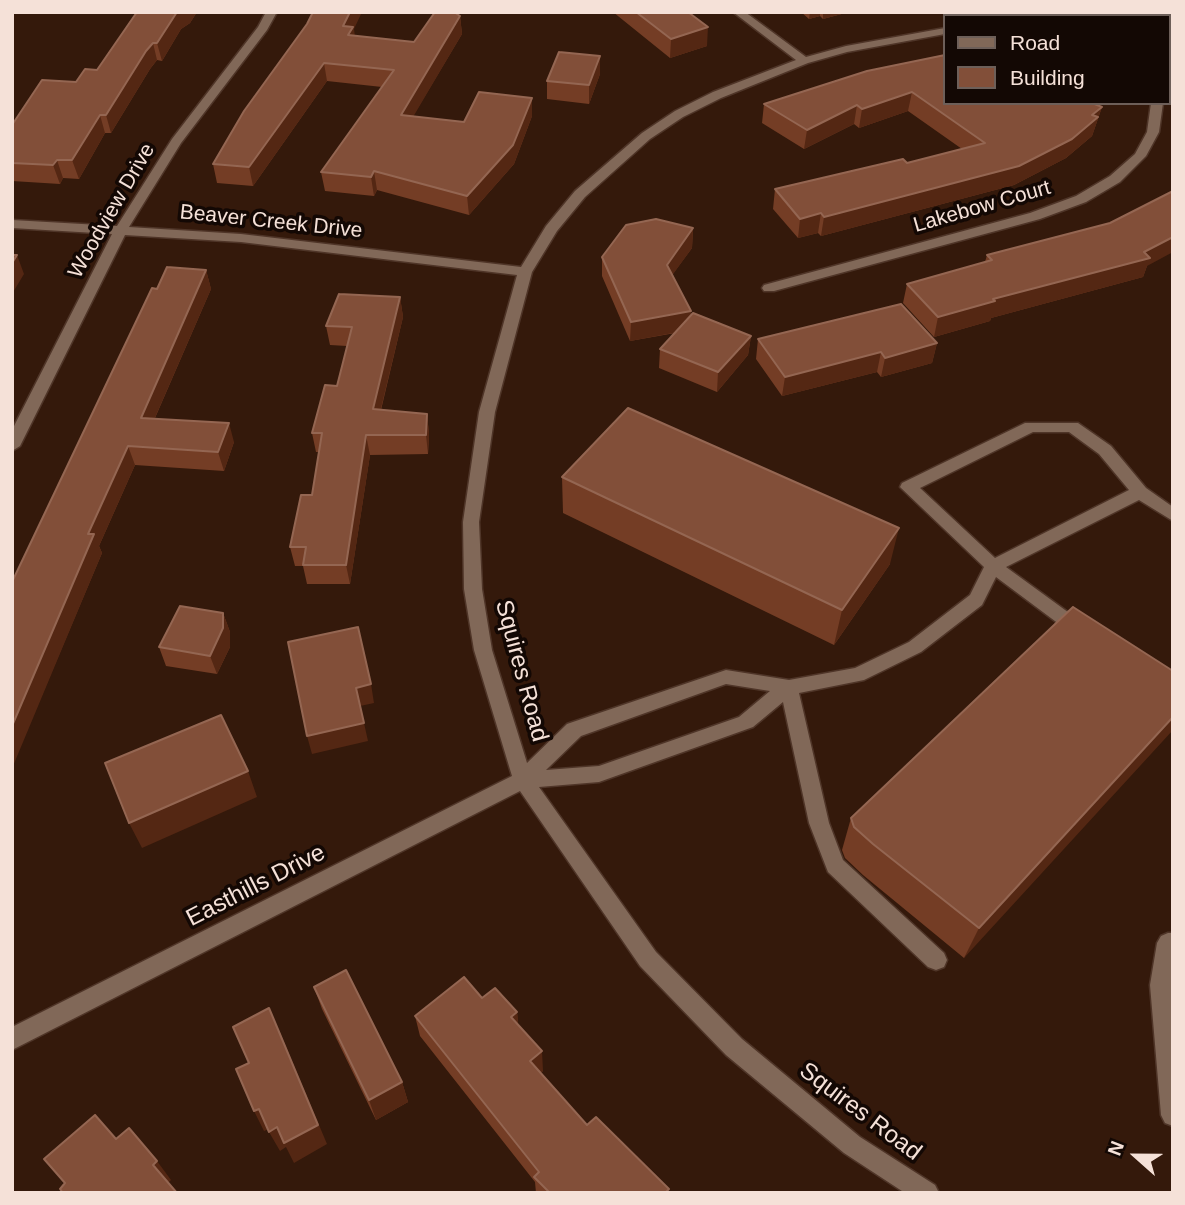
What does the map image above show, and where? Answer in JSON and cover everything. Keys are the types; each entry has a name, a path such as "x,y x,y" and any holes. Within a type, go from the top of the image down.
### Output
{"street":[{"name":"Woodview Drive","path":"12,446 121,230 176,142 255,39 272,12"},
{"path":"738,12 804,61"},
{"name":"Squires Road","path":"927,1193 852,1145 734,1047 667,979 648,959 523,780 483,650 473,589 471,522 487,412 525,272 551,229 580,194 646,136 717,95 804,61 846,49 944,32"},
{"name":"Lakebow Court","path":"769,288 1035,216 1082,199 1115,179 1140,156 1153,132 1157,105"},
{"name":"Beaver Creek Drive","path":"12,223 241,238 525,272"},
{"path":"1095,641 993,566 908,487 1031,427 1072,427 1105,450 1140,492 1173,515"},
{"path":"523,780 574,730 726,677 789,687 858,675 915,646 976,600 993,566 1140,492"},
{"path":"523,780 599,774 746,722 789,687"},
{"path":"789,687 819,823 835,866 936,960"},
{"name":"Easthills Drive","path":"12,1039 523,780"},
{"path":"1173,943 1168,943 1161,985 1173,1115"}],"building":[{"path":"137,12 177,12 157,43 153,43 146,51 106,115 100,115 72,160 57,160 53,165 12,163 12,125 42,80 76,82 85,69 97,70"},
{"path":"313,12 350,12 343,26 353,27 348,35 414,42 435,12 454,12 460,16 401,115 464,122 479,92 532,98 513,145 467,196 374,171 371,177 321,172 394,70 324,63 249,167 213,164 244,111"},
{"path":"636,12 688,12 708,27 671,39"},
{"path":"559,52 600,56 589,85 547,81"},
{"path":"944,55 944,105 1102,107 1092,115 1098,117 1072,139 1019,166 824,217 821,213 800,219 775,189 903,159 907,163 985,143 912,92 862,109 857,105 807,130 764,104 867,71"},
{"path":"1173,191 1173,237 1144,252 1150,258 993,299 995,301 938,317 907,284 992,260 987,255 1110,223"},
{"path":"656,219 693,228 667,265 691,311 631,322 602,257 626,225"},
{"path":"167,267 206,270 141,418 229,423 218,452 128,446 88,534 94,534 12,726 12,582 152,288 157,289"},
{"path":"339,294 400,297 373,409 427,414 426,435 366,435 346,565 303,565 306,547 290,547 301,495 312,495 322,433 312,433 325,385 337,386 352,327 326,326"},
{"path":"901,304 937,343 885,358 881,352 785,377 758,339"},
{"path":"693,313 751,336 718,372 660,349"},
{"path":"628,408 899,528 842,610 562,477"},
{"path":"180,606 223,613 223,628 210,656 159,647"},
{"path":"1073,607 1173,671 1173,717 979,928 873,844 854,827 851,818"},
{"path":"358,627 371,684 356,688 364,723 307,736 288,642"},
{"path":"221,715 248,771 129,823 105,763"},
{"path":"346,970 402,1082 369,1100 314,987"},
{"path":"464,977 482,998 495,988 517,1012 511,1017 542,1051 530,1061 587,1125 596,1117 669,1189 665,1193 550,1193 534,1177 539,1172 415,1016"},
{"path":"269,1008 318,1125 284,1143 277,1127 269,1132 259,1109 254,1111 236,1069 249,1063 233,1027"},
{"path":"95,1115 116,1139 129,1128 157,1161 153,1165 177,1193 63,1193 60,1189 65,1183 44,1159"}]}
